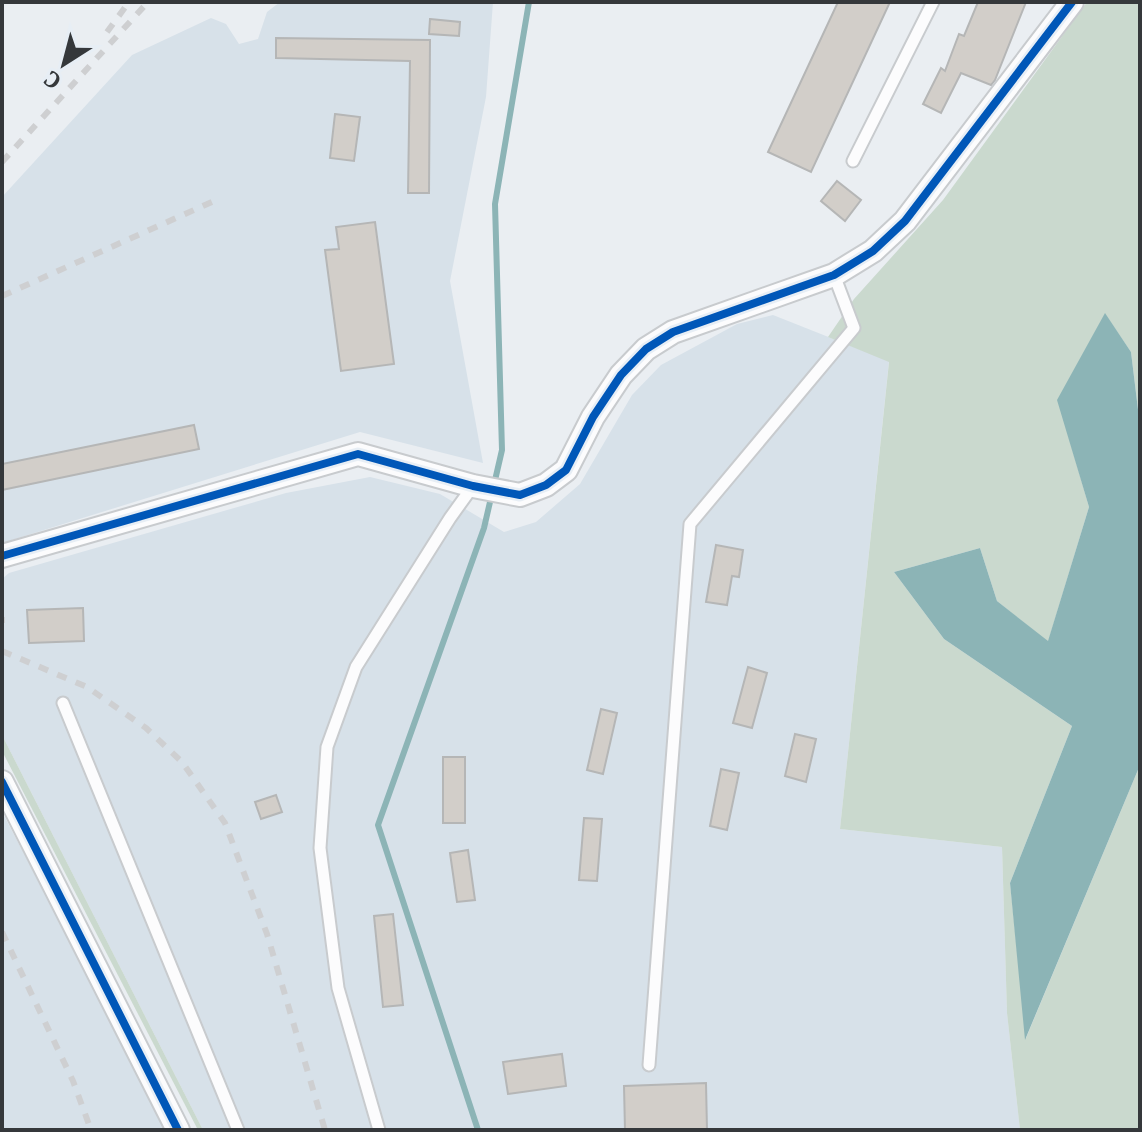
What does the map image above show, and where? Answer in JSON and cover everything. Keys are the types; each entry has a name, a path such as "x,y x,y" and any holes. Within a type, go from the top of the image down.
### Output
{"street":[{"path":"2,556 358,454 473,486 520,495 546,485 566,470 593,417 621,375 646,349 673,332 834,275 873,251 905,221 1072,2"},
{"path":"2,782 178,1130"}],"lane":[{"path":"853,161 933,2"},
{"path":"649,1065 690,524 854,328 834,275"},
{"path":"379,1130 338,988 320,848 327,747 356,667 473,486"},
{"path":"63,703 238,1130"}],"shaded area":[{"path":"280,2 493,2 486,97 450,281 483,463 360,432 2,543 2,197 132,55 211,18 226,24 239,44 258,39 267,12"},
{"path":"1087,2 1140,2 1140,426 1131,352 1105,314 1058,400 1089,507 1048,642 997,601 980,548 894,572 944,639 1072,726 1010,883 1026,1038 1140,765 1140,1130 1020,1130 1007,1013 1002,847 840,829 889,362 828,337 854,299 943,200"},
{"path":"773,315 889,361 840,829 1002,847 1007,1013 1020,1130 203,1130 2,735 2,579 9,573 286,493 370,477 440,494 504,532 536,522 580,484 632,395 661,365 737,324"},
{"path":"2,735 203,1130 198,1130 2,751"},
{"path":"2,812 170,1130 2,1130"}],"water":[{"path":"1105,313 1131,352 1140,426 1140,765 1025,1040 1010,883 1072,726 944,639 894,572 980,548 997,601 1048,641 1089,507 1057,400"}],"building":[{"path":"838,2 890,2 811,172 768,152"},
{"path":"978,2 1026,2 995,80 991,85 961,73 941,113 923,104 941,68 945,71 959,34 964,36"},
{"path":"430,19 460,22 459,36 429,34"},
{"path":"276,38 430,40 429,193 408,193 410,61 276,58"},
{"path":"335,114 360,117 354,161 330,158"},
{"path":"837,181 861,200 845,221 821,201"},
{"path":"375,222 394,364 341,371 325,250 339,249 336,227"},
{"path":"194,425 199,449 2,490 2,464"},
{"path":"716,545 743,550 739,577 732,576 727,605 706,602"},
{"path":"83,608 84,641 29,643 27,610"},
{"path":"748,667 767,673 752,728 733,723"},
{"path":"601,709 617,713 603,774 587,770"},
{"path":"795,734 816,739 806,782 785,776"},
{"path":"443,757 465,757 465,823 443,823"},
{"path":"721,769 739,773 727,830 710,826"},
{"path":"276,795 282,812 261,819 255,802"},
{"path":"584,818 602,819 597,881 579,880"},
{"path":"468,850 475,900 457,902 450,853"},
{"path":"393,914 403,1005 383,1007 374,916"},
{"path":"562,1054 566,1086 508,1094 503,1062"},
{"path":"706,1083 707,1130 625,1130 624,1086"}],"waterway":[{"path":"478,1130 378,825 484,528 502,450 495,204 529,2"}],"railway":[{"path":"107,32 129,2"},
{"path":"2,162 148,2"},
{"path":"2,296 214,201"},
{"path":"2,651 87,687 146,728 182,762 225,823 267,934 325,1130"},
{"path":"2,932 73,1081 91,1130"}],"cycle path":[{"path":"2,556 358,454 473,486 520,495 546,485 566,470 593,417 621,375 646,349 673,332 834,275 873,251 905,221 1072,2"},
{"path":"2,782 178,1130"}]}
